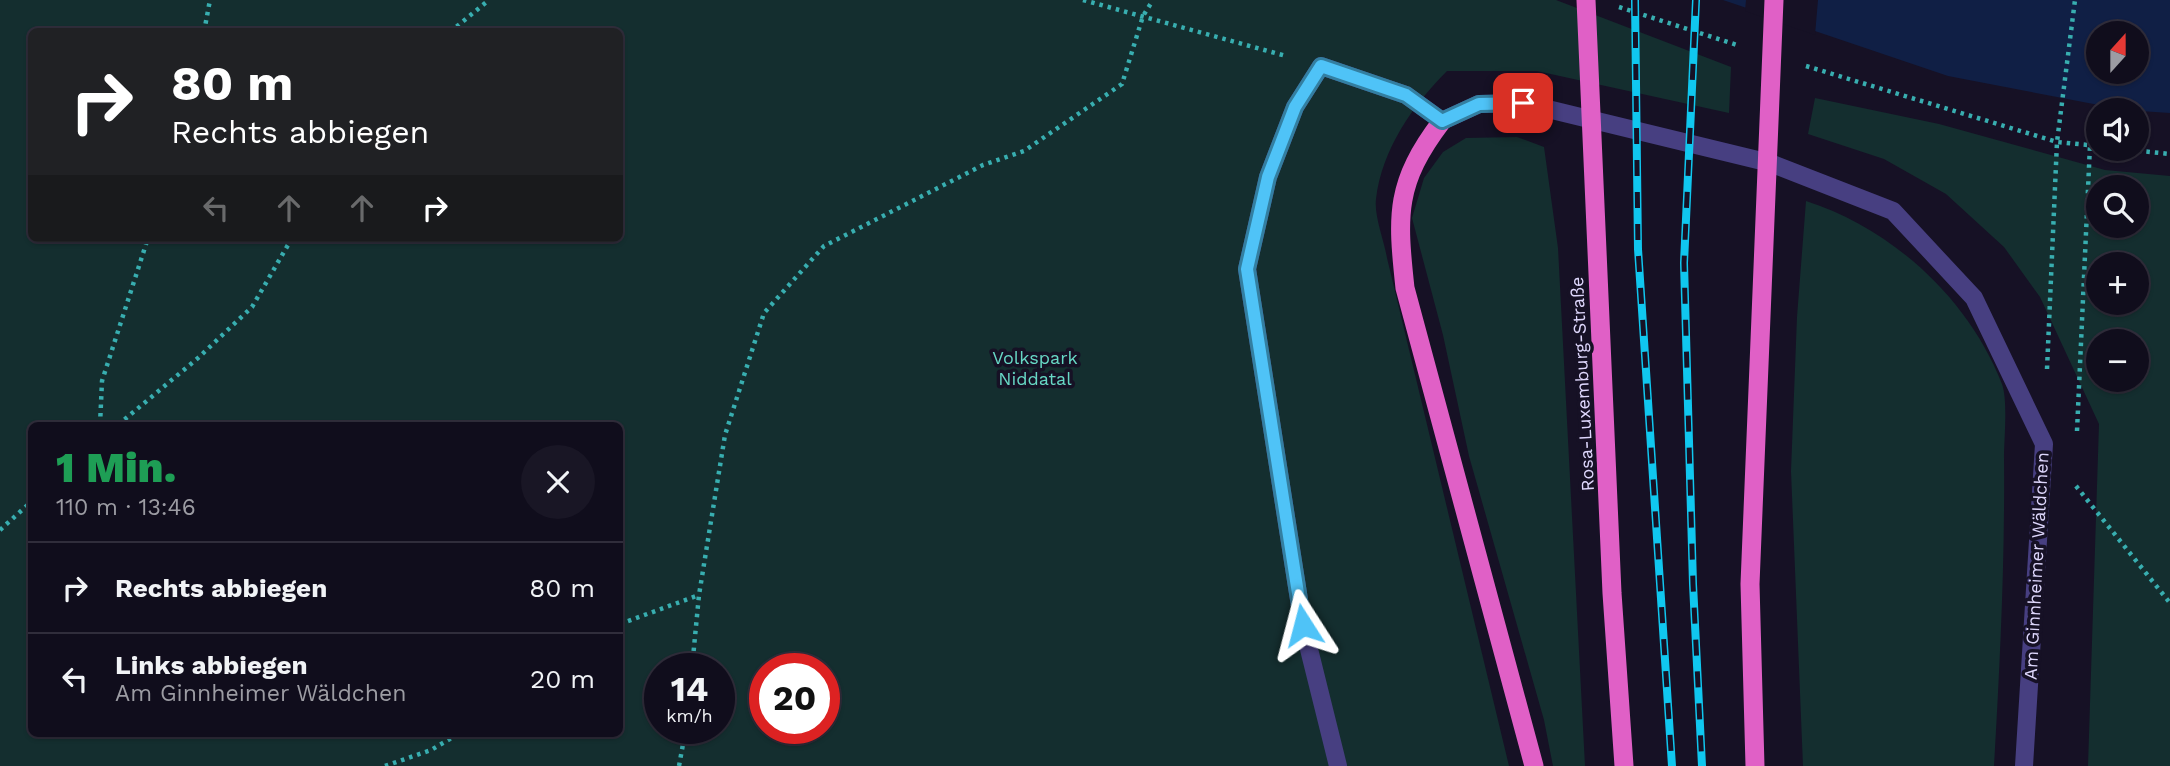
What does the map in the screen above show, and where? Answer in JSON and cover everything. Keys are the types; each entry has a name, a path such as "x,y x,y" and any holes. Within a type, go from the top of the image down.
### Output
{"highway":[{"name":"Rosa-Luxemburg-Straße","path":"1586,0 1624,766"},
{"path":"1755,766 1750,584 1774,0"},
{"path":"1442,121 1416,162 1402,195 1398,228 1405,288 1534,766"}],"street":[{"path":"1338,766 1303,625 1247,269 1268,177 1295,107 1321,66 1406,95 1442,121"},
{"name":"Am Ginnheimer Wäldchen","path":"1442,121 1479,104 1523,103 1770,163 1893,211 1974,298 2044,444 2024,766"}],"path":[{"path":"205,28 210,0"},
{"path":"455,28 489,0"},
{"path":"1083,0 1321,66"},
{"path":"693,653 699,595 725,435 764,313 824,246 983,165 1024,151 1122,84 1143,16 1153,0"},
{"path":"2047,376 2057,142 2075,0"},
{"path":"1611,4 1738,45"},
{"path":"1803,65 2057,142 2086,145"},
{"path":"2149,152 2170,154"},
{"path":"2077,434 2089,161"},
{"path":"100,422 102,381 147,242"},
{"path":"122,422 198,358 252,307 290,242"},
{"path":"2075,484 2170,603"},
{"path":"0,530 28,505"},
{"path":"623,623 699,595"},
{"path":"385,766 431,750 453,737"},
{"path":"679,766 683,744"}],"green space":[{"name":"Volkspark Niddatal","path":"0,0 1556,0 1731,67 1729,113 1537,71 1447,71 1422,98 1392,145 1379,181 1376,199 1378,220 1509,766 0,766"},
{"path":"1815,98 1939,124 2105,170 2170,176 2170,766 2088,766 2099,424 2040,297 2004,247 1946,194 1884,159 1808,134"},
{"path":"1517,137 1544,147 1558,248 1585,766 1553,766 1544,720 1469,456 1443,335 1412,218 1424,178 1443,152 1466,138"},
{"path":"1806,201 1869,229 1924,271 1970,323 2002,384 2005,410 2004,535 1994,766 1803,766 1791,471 1797,317"}],"water":[{"path":"1723,0 2170,0 2170,113 2149,112 2149,98 2086,98 2086,103 1948,76"}],"pier":[{"path":"1746,0 1818,0 1815,35 1745,11"}],"railway":[{"path":"1635,0 1638,249 1672,766"},
{"path":"1696,0 1684,263 1693,584 1702,766"}],"route":[{"path":"1303,625 1247,269 1268,177 1295,107 1321,66 1406,95 1442,121 1479,104 1523,103"}]}
